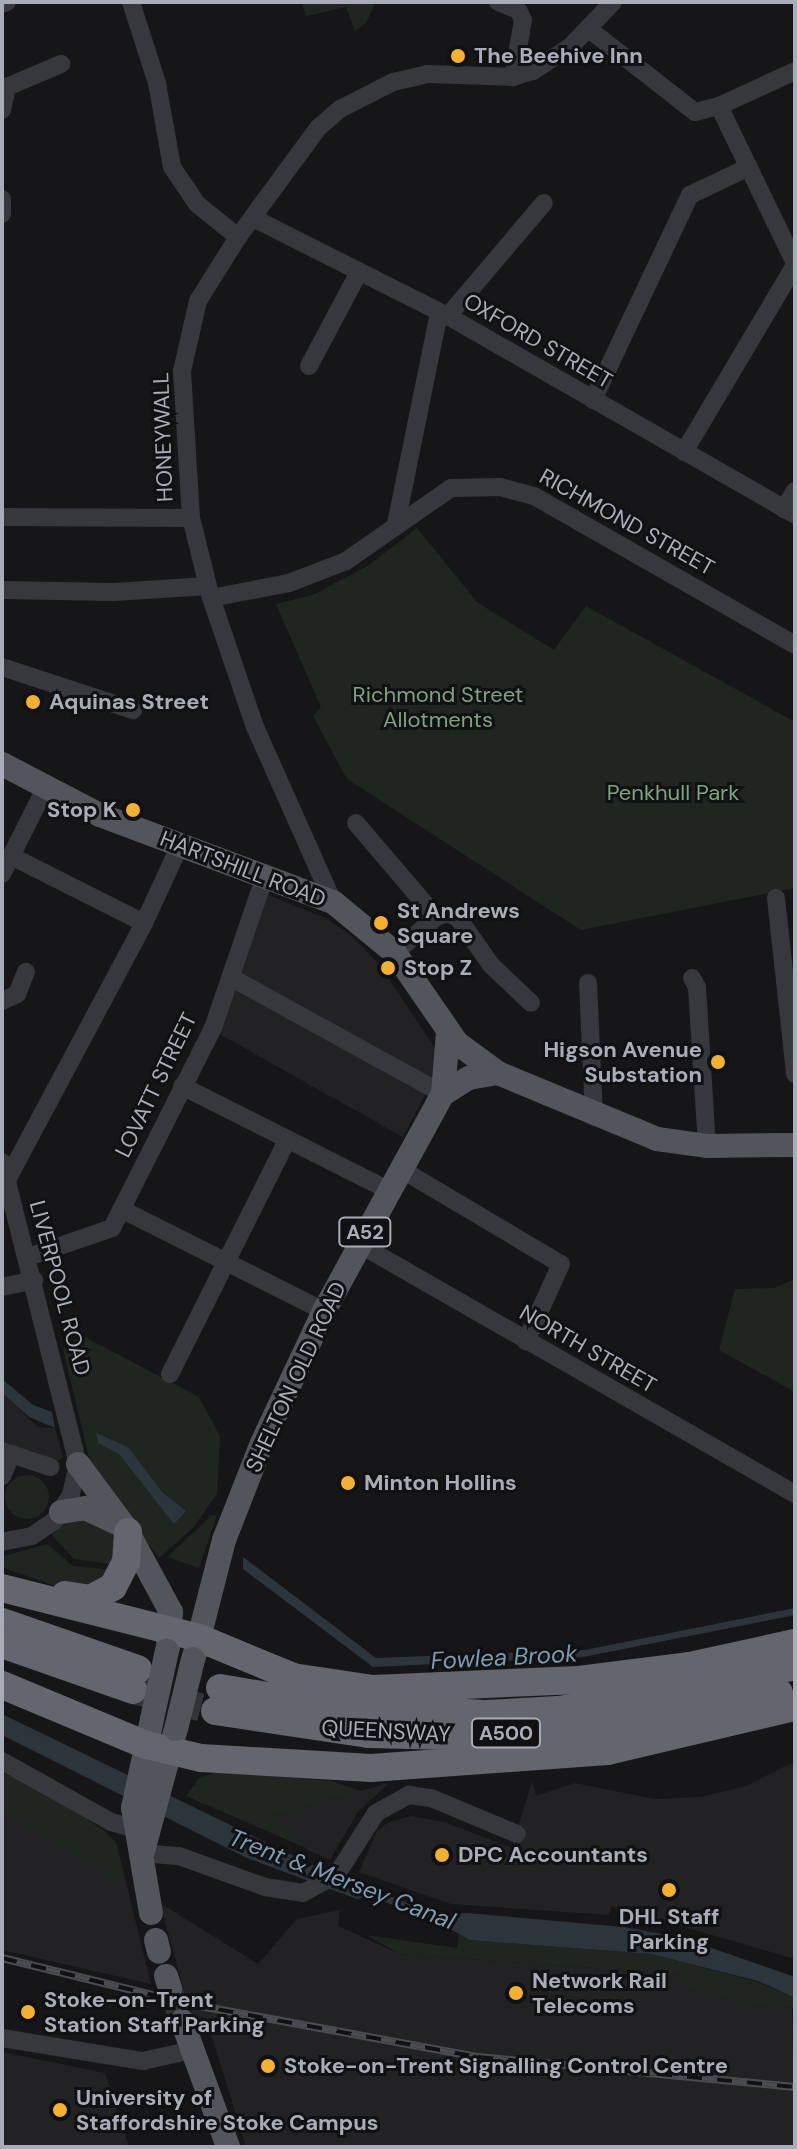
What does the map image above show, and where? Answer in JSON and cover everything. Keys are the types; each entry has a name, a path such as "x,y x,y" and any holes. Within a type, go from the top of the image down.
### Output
{"highway":[{"path":"2,1586 97,1598 119,1578 129,1548 126,1530"},
{"path":"2,1586 293,1677 373,1689 428,1690 690,1666 795,1643"},
{"path":"2,1622 135,1679 2,1644"},
{"name":"QUEENSWAY","path":"795,1666 674,1692 558,1710 485,1714 218,1700 368,1734 453,1736 635,1722 795,1689"},
{"path":"2,1685 158,1747 201,1758 371,1768 528,1760 607,1751 795,1707"}],"main road":[{"name":"HARTSHILL ROAD","path":"2,764 46,787 180,845 333,902 395,953 448,1032 498,1073 594,1117 657,1139 707,1146 795,1145"},
{"name":"SHELTON OLD ROAD","path":"143,1828 158,1747 183,1645 211,1583 262,1443 324,1311 443,1094 448,1032"},
{"path":"443,1094 469,1078 498,1073"},
{"name":"SHELTON OLD ROAD","path":"78,1464 126,1530 161,1591 183,1645"},
{"path":"61,1512 100,1511 126,1530"},
{"path":"161,1591 179,1593 211,1583"},
{"path":"143,1828 151,1913"},
{"path":"182,2021 228,2147"}],"street":[{"path":"131,2 157,83 172,167 197,204 238,237"},
{"path":"498,2 518,10 523,20 513,77"},
{"name":"HONEYWALL","path":"333,902 278,787 210,592 191,518 182,371 198,301 238,237 318,128 362,94 428,74 513,77 544,67 590,30 613,2"},
{"path":"590,30 695,112 719,106 795,71"},
{"path":"2,110 7,87 61,64"},
{"path":"684,452 795,264 719,106"},
{"path":"593,400 690,195 749,167"},
{"path":"2,199 2,214"},
{"path":"396,524 444,314 544,203"},
{"name":"OXFORD STREET","path":"253,218 444,314 790,512"},
{"path":"309,366 359,272"},
{"name":"RICHMOND STREET","path":"2,590 210,592 311,577 346,561 451,488 521,490 795,645"},
{"path":"790,512 795,491"},
{"path":"2,517 191,518"},
{"path":"2,667 133,710"},
{"path":"2,874 46,787"},
{"path":"356,823 436,917"},
{"path":"7,1180 144,923 180,845"},
{"path":"11,856 144,923"},
{"name":"LOVATT STREET","path":"28,1257 104,1234 121,1209 232,978 245,925 265,876"},
{"path":"776,898 789,970 795,1074"},
{"path":"395,953 436,917 447,913 458,918 509,972 531,1003"},
{"path":"2,1001 17,994 26,972"},
{"path":"232,978 443,1094"},
{"path":"692,978 697,987 707,1146"},
{"path":"588,983 594,1117"},
{"path":"182,1086 287,1140 394,1179 561,1264 526,1341"},
{"path":"170,1374 224,1260 287,1140"},
{"name":"LIVERPOOL ROAD","path":"2,1162 7,1180 8,1206 28,1257 78,1464"},
{"path":"121,1209 324,1311"},
{"name":"NORTH STREET","path":"359,1244 795,1494"},
{"path":"2,1287 34,1280"},
{"path":"2,1476 7,1452 50,1467"},
{"path":"2,1542 43,1531 61,1512 78,1464"},
{"path":"2,1761 111,1822 143,1828 179,1856 287,1893 316,1888 343,1866 376,1813 409,1795 431,1798 517,1834"},
{"path":"2,2038 143,2061 192,2050"}],"shaded area":[{"path":"264,893 327,919 352,936 379,964 439,1054 436,1074 403,1137 221,1035 242,940"},
{"path":"2,1393 38,1427 55,1428 63,1457 57,1462 2,1442"},
{"path":"795,1761 795,1959 611,1906 609,1915 451,1904 359,1872 377,1831 387,1823 412,1816 444,1822 512,1848 532,1781 536,1796 575,1783 655,1799 701,1797 746,1786"},
{"path":"2,1773 47,1792 116,1842 151,1984 2,1950"},
{"path":"389,1783 358,1812 330,1860 308,1850 272,1816"},
{"path":"160,1903 258,1964 297,1919 340,1910 338,1926 400,1954 677,1974 681,1986 792,2008 795,2147 246,2147 213,2040 208,2029 196,2025 185,1994"},
{"name":"University of Staffordshire Stoke Campus","path":"2,2052 105,2073 129,2147 2,2147"}],"green space":[{"path":"301,2 376,2 366,23 355,31 346,7 306,16"},
{"path":"417,528 478,603 554,650 586,606 795,722 795,888 581,930 347,779 313,716 321,707 276,604 313,595 369,565"},
{"path":"795,1279 793,1391 719,1350 735,1289 774,1288"},
{"path":"81,1335 199,1397 220,1436 217,1494 193,1528 159,1558 91,1466 63,1349"},
{"path":"27,1475 42,1482 49,1497 42,1512 27,1519 12,1512 5,1497 12,1482"},
{"path":"212,1515 217,1515 199,1568 167,1557"},
{"path":"71,1516 113,1526 118,1565 74,1559 51,1534"},
{"path":"47,1544 73,1566 115,1570 108,1582 69,1591 2,1567 4,1556"},
{"path":"219,1772 331,1781 361,1791 273,1816 306,1848 186,1796 200,1777"},
{"path":"2,1773 47,1792 103,1830 116,1842 127,1887 2,1812"},
{"path":"459,1934 469,1940 651,1954 758,1982 795,1998 795,2008 754,2004 681,1986 677,1974 400,1954 366,1935 457,1948"}],"water":[{"path":"2,1379 33,1405 52,1412 55,1428 29,1417 2,1393"},
{"path":"96,1433 128,1447 162,1492 186,1511 174,1524 119,1454 98,1443"},
{"name":"Fowlea Brook","path":"243,1557 376,1658 585,1650 795,1608 795,1615 583,1657 373,1667 243,1569"},
{"name":"Trent & Mersey Canal","path":"2,1714 321,1869 440,1916 467,1913 624,1927 683,1938 795,1977 795,1998 758,1981 651,1954 469,1940 437,1921 368,1896 357,1899 247,1858 2,1735"}],"tunnel":[{"path":"133,1690 215,1711"},
{"path":"170,1988 182,2021"}],"railway":[{"path":"2,1958 189,2004 478,2057 795,2087"}],"place":[{"name":"The Beehive Inn","path":"458,56"},
{"name":"Aquinas Street","path":"33,702"},
{"name":"Stop K","path":"133,810"},
{"name":"St Andrews Square","path":"381,923"},
{"name":"Stop Z","path":"388,968"},
{"name":"Higson Avenue Substation","path":"718,1062"},
{"name":"Minton Hollins","path":"348,1483"},
{"name":"DPC Accountants","path":"442,1855"},
{"name":"DHL Staff Parking","path":"669,1890"},
{"name":"Network Rail Telecoms","path":"516,1993"},
{"name":"Stoke-on-Trent Station Staff Parking","path":"28,2012"},
{"name":"Stoke-on-Trent Signalling Control Centre","path":"268,2066"},
{"name":"University of Staffordshire Stoke Campus","path":"60,2110"}],"park label":[{"name":"Richmond Street Allotments","path":"438,706"},
{"name":"Penkhull Park","path":"673,793"}]}
